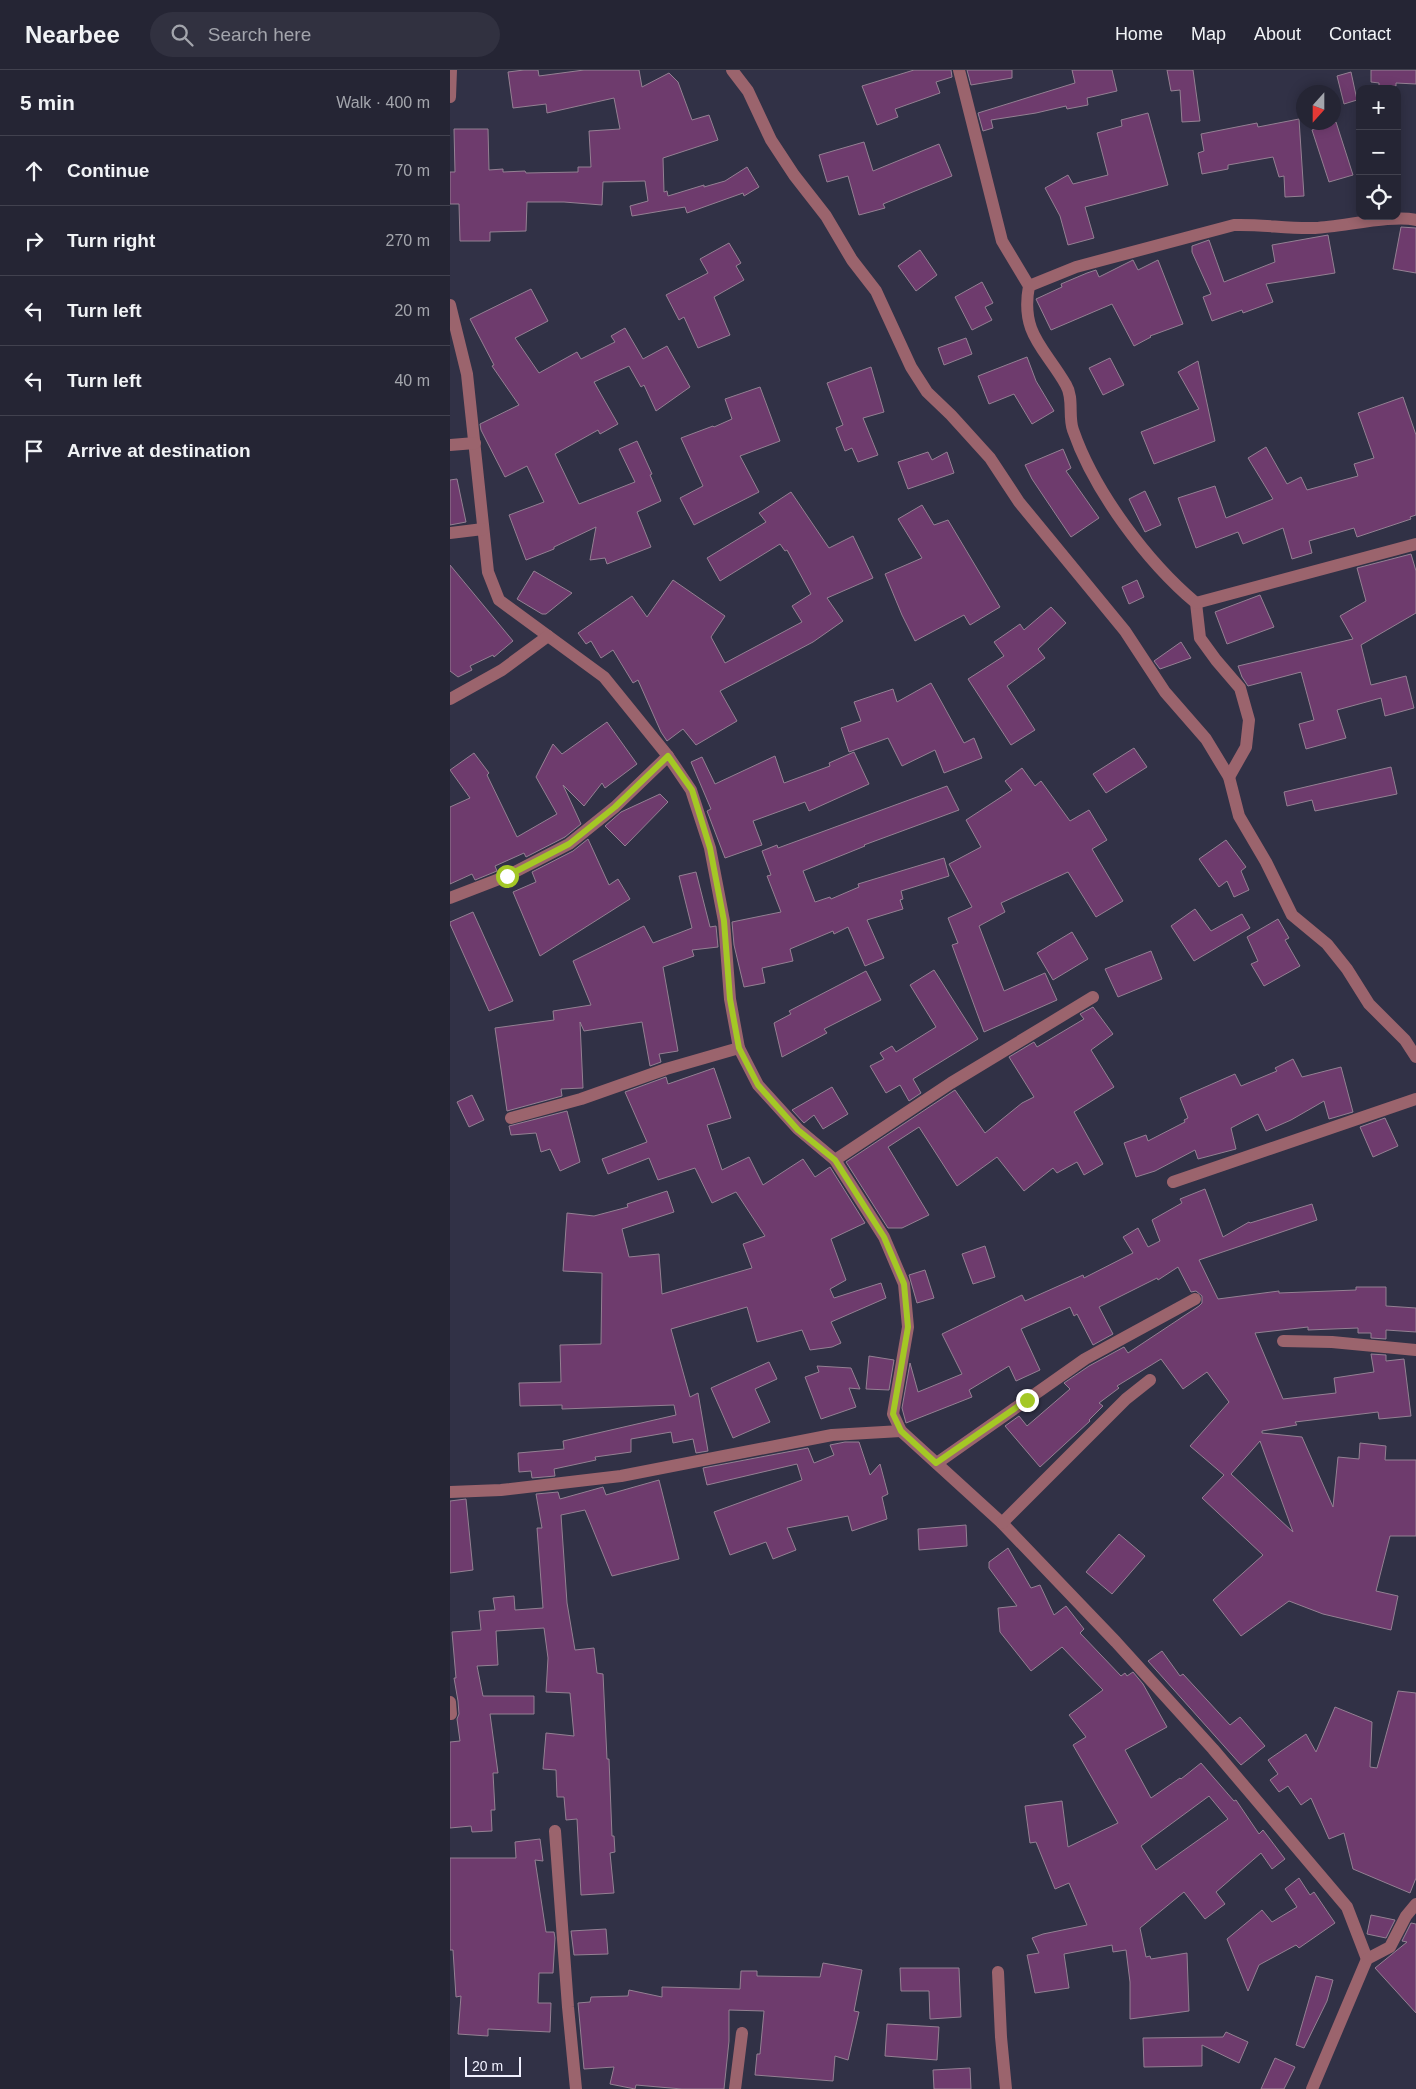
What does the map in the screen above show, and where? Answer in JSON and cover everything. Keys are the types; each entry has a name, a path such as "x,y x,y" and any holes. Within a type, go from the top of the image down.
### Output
{"street":[{"path":"450,97 451,70"},
{"path":"732,70 748,91 771,140 789,168 826,216 852,260 876,291 911,367 927,392 990,458 1019,502 1125,631 1165,692 1206,739 1228,778 1239,816 1266,862 1292,915 1327,944 1369,1004 1405,1040 1416,1057"},
{"path":"959,70 1002,241 1029,286 1026,299 1028,320 1034,340 1068,387 1072,428 1086,460 1115,510 1142,547 1184,593 1196,603 1200,638 1240,688 1249,720 1246,747 1228,778"},
{"path":"1029,286 1076,267 1234,225 1259,224 1277,228 1316,228 1391,219 1416,220"},
{"path":"450,305 452,322 467,374 488,572 499,600 604,677 668,756 692,790 710,848 724,921 730,999 739,1048 758,1085 798,1130 835,1160 884,1237 904,1284 908,1327 893,1414 901,1431 1002,1523 1116,1642 1213,1749 1347,1907 1367,1958"},
{"path":"450,445 475,443"},
{"path":"450,533 483,529"},
{"path":"1196,603 1416,544"},
{"path":"450,699 502,670 548,636"},
{"path":"450,898 507,876 569,844 615,807 668,756"},
{"path":"835,1160 951,1083 1093,996"},
{"path":"511,1118 581,1099 666,1069 739,1048"},
{"path":"1173,1182 1416,1099"},
{"path":"936,1463 1086,1360 1195,1299"},
{"path":"1283,1341 1332,1342 1416,1350"},
{"path":"1002,1523 1126,1399 1150,1380"},
{"path":"450,1492 501,1490 621,1476 832,1435 901,1431"},
{"path":"555,1831 576,2089"},
{"path":"1312,2089 1367,1958 1390,1947 1406,1916 1416,1904"},
{"path":"998,1972 1000,2037 1006,2089"},
{"path":"735,2089 742,2033"}],"building":[{"path":"538,70 539,76 584,70 639,70 642,87 669,73 678,82 692,120 709,115 718,140 663,158 664,192 667,191 668,196 725,181 747,167 759,187 744,196 743,193 687,213 685,207 632,216 630,206 648,201 645,181 603,182 602,205 527,202 526,231 490,232 490,241 460,241 459,204 450,204 450,172 455,172 454,129 488,129 489,170 503,169 503,172 525,171 526,173 578,172 578,167 591,167 589,131 620,129 614,98 547,113 546,104 513,108 508,72"},
{"path":"914,70 951,70 952,77 936,82 940,93 895,109 898,117 877,125 862,86"},
{"path":"967,70 1012,70 1012,78 971,85"},
{"path":"1072,70 1112,70 1117,91 1087,98 1088,105 1067,109 1066,106 991,120 993,128 983,131 978,113 1075,83"},
{"path":"1167,70 1193,70 1200,121 1182,122 1180,90 1171,91"},
{"path":"1371,70 1416,70 1416,84 1396,83 1396,85 1379,85 1379,83 1371,82"},
{"path":"1351,72 1356,100 1344,104 1341,85 1339,85 1337,76"},
{"path":"1148,113 1168,185 1085,207 1094,238 1068,245 1060,216 1045,188 1068,175 1073,184 1108,175 1097,133 1122,126 1121,120"},
{"path":"1296,120 1296,130 1300,130 1304,196 1285,197 1284,176 1279,177 1273,157 1228,165 1228,169 1202,174 1198,153 1204,151 1201,134 1257,123 1258,127"},
{"path":"1312,130 1339,130 1353,175 1329,182"},
{"path":"864,142 873,171 939,144 952,176 883,204 885,208 859,215 848,176 827,182 819,155"},
{"path":"1401,227 1416,228 1416,273 1393,269"},
{"path":"1328,235 1335,273 1266,284 1273,302 1243,313 1242,310 1212,321 1203,297 1211,294 1192,252 1192,246 1209,240 1224,282 1275,262 1272,245"},
{"path":"729,243 741,263 736,266 744,280 714,297 730,335 698,348 684,317 679,320 666,295 708,273 700,259"},
{"path":"920,250 937,275 916,291 898,266"},
{"path":"1133,260 1138,270 1158,260 1183,324 1150,336 1134,346 1112,304 1051,330 1036,299 1062,287 1061,284 1087,273 1096,270 1099,277"},
{"path":"982,282 993,303 985,307 992,320 972,330 955,297"},
{"path":"531,289 548,321 515,338 539,373 577,352 581,359 615,342 611,336 625,328 643,359 667,346 690,387 656,411 644,385 641,387 629,366 594,382 618,424 600,434 598,430 555,454 579,504 635,482 619,449 637,441 652,474 650,475 661,501 637,512 651,547 607,564 605,558 590,560 596,527 554,547 554,549 526,560 509,515 544,502 527,466 505,477 481,430 480,424 519,405 492,366 494,365 470,319"},
{"path":"966,338 972,354 944,365 938,348"},
{"path":"1027,357 1036,381 1054,411 1032,424 1014,394 989,404 978,376"},
{"path":"1110,358 1124,385 1103,395 1089,368"},
{"path":"1198,361 1215,441 1154,464 1141,432 1199,409 1178,372"},
{"path":"871,367 884,412 863,418 878,455 858,462 852,448 845,451 836,428 843,425 827,383"},
{"path":"760,387 780,441 740,456 759,492 694,525 680,498 703,486 681,438 732,419 725,399"},
{"path":"1403,397 1416,435 1416,515 1410,517 1411,519 1357,537 1354,528 1309,541 1312,553 1292,559 1283,528 1243,544 1238,532 1196,548 1178,498 1215,486 1226,518 1273,499 1248,458 1266,447 1287,484 1301,477 1307,490 1358,476 1354,464 1374,458 1358,413"},
{"path":"1063,449 1071,468 1066,471 1099,518 1071,537 1032,479 1025,465"},
{"path":"928,452 932,460 947,452 954,473 908,489 898,462"},
{"path":"457,479 466,522 450,525 450,480"},
{"path":"1145,491 1161,525 1145,532 1129,499"},
{"path":"791,492 829,548 853,536 873,578 827,598 843,621 813,642 720,691 737,721 696,745 683,729 667,741 661,732 638,680 633,683 613,650 601,658 591,641 586,644 578,633 632,596 647,617 673,580 725,616 711,637 725,663 802,622 792,606 811,594 787,550 785,551 780,544 720,581 707,558 766,522 759,513"},
{"path":"922,505 934,525 948,520 1000,607 970,625 964,615 915,641 885,574 922,558 898,519"},
{"path":"1411,554 1416,571 1416,613 1361,645 1371,685 1406,676 1414,708 1385,716 1381,698 1337,710 1346,738 1306,749 1299,724 1314,720 1301,672 1248,686 1238,666 1353,639 1340,616 1366,601 1357,568"},
{"path":"450,565 513,641 494,657 493,655 470,666 472,670 458,677 450,671"},
{"path":"534,571 572,593 546,614 542,614 517,599"},
{"path":"1137,580 1144,597 1129,604 1122,587"},
{"path":"1260,595 1274,627 1227,644 1215,612"},
{"path":"1051,607 1066,623 1038,649 1045,658 1007,686 1035,730 1011,745 968,679 1004,656 994,642 1020,624 1024,630"},
{"path":"1181,642 1191,658 1160,669 1154,661"},
{"path":"931,683 964,743 974,738 982,758 944,773 935,750 902,766 888,738 849,752 841,728 861,721 854,702 893,689 897,702"},
{"path":"607,722 637,764 605,788 602,783 584,806 563,785 581,824 565,837 526,857 524,853 495,866 497,871 475,880 472,874 450,884 450,807 470,798 450,770 474,753 489,773 487,775 517,837 557,814 536,777 553,744 562,754"},
{"path":"1134,748 1147,767 1106,793 1093,774"},
{"path":"854,752 869,784 809,811 805,802 753,821 762,845 725,858 707,811 711,809 691,762 702,757 715,784 775,756 784,783 830,766 829,763"},
{"path":"1391,767 1397,794 1315,811 1312,800 1287,806 1284,792"},
{"path":"1022,768 1035,786 1041,781 1070,821 1089,810 1107,840 1092,849 1123,901 1096,917 1068,872 1001,903 1005,912 979,926 1004,991 1045,973 1057,1000 984,1032 952,945 958,943 948,918 972,907 949,864 981,847 966,820 1012,790 1005,781"},
{"path":"947,786 959,810 864,845 803,871 815,902 830,897 831,899 859,887 858,884 944,858 949,876 901,891 903,899 900,900 903,909 867,920 884,958 865,966 848,927 834,934 833,931 790,949 793,961 762,968 765,983 744,987 734,945 732,922 781,912 767,876 771,875 762,851 777,845 778,848"},
{"path":"660,794 668,802 625,846 605,826 621,812"},
{"path":"588,839 609,885 618,879 630,899 540,956 513,892 536,882 532,872 573,851"},
{"path":"1226,840 1246,867 1241,871 1249,890 1234,897 1227,881 1219,887 1199,859"},
{"path":"696,872 710,927 716,926 718,947 692,950 694,956 663,967 678,1051 659,1054 661,1062 650,1066 642,1022 584,1031 580,1022 583,1088 561,1089 562,1096 507,1111 495,1028 554,1020 553,1011 591,1005 573,961 644,926 653,943 692,928 679,876"},
{"path":"1195,909 1211,931 1242,914 1250,928 1194,961 1171,926"},
{"path":"473,912 513,1001 489,1011 450,924 450,922"},
{"path":"1278,919 1289,938 1285,940 1300,966 1264,986 1251,964 1258,961 1247,937"},
{"path":"1072,932 1088,959 1053,980 1037,953"},
{"path":"1151,951 1162,979 1118,997 1105,969"},
{"path":"934,970 978,1039 913,1079 921,1093 909,1101 900,1085 886,1093 870,1066 884,1059 880,1053 892,1046 896,1052 936,1027 910,985"},
{"path":"866,971 881,1000 824,1029 827,1033 782,1057 774,1023 791,1014 789,1011"},
{"path":"1093,1007 1113,1034 1091,1050 1114,1087 1074,1112 1103,1164 1084,1175 1077,1162 1057,1173 1053,1168 1024,1191 997,1157 957,1186 919,1127 888,1147 929,1215 902,1228 888,1228 846,1162 955,1090 985,1133 1022,1103 1034,1097 1009,1057 1034,1042 1037,1047 1084,1019 1080,1014"},
{"path":"1293,1059 1302,1077 1341,1067 1353,1112 1329,1119 1324,1101 1291,1120 1266,1131 1258,1114 1231,1128 1236,1149 1198,1159 1195,1150 1155,1171 1136,1177 1124,1143 1146,1135 1148,1141 1185,1122 1184,1120 1188,1118 1180,1098 1235,1074 1241,1086 1277,1071 1275,1068"},
{"path":"714,1068 731,1118 707,1125 722,1170 749,1157 763,1185 803,1159 815,1177 830,1167 865,1223 831,1239 846,1280 830,1289 834,1298 881,1283 886,1298 831,1322 841,1343 832,1347 810,1350 802,1330 757,1342 747,1307 671,1329 690,1397 698,1393 708,1451 696,1453 693,1439 673,1443 671,1432 631,1439 631,1452 595,1457 596,1460 554,1469 555,1476 532,1478 531,1471 519,1472 518,1453 564,1449 563,1441 676,1415 674,1405 562,1409 562,1405 520,1406 519,1383 561,1382 560,1345 601,1344 602,1273 563,1271 567,1213 594,1216 628,1207 627,1204 667,1191 674,1212 622,1229 629,1257 659,1254 662,1294 752,1268 743,1244 765,1236 736,1192 712,1203 695,1168 658,1180 649,1158 608,1174 602,1159 647,1142 625,1092 666,1077 668,1084"},
{"path":"832,1087 848,1114 823,1129 814,1115 804,1123 792,1110"},
{"path":"472,1095 484,1120 469,1127 457,1102"},
{"path":"567,1111 580,1162 560,1171 550,1149 541,1152 536,1133 511,1135 509,1126"},
{"path":"1385,1118 1398,1146 1373,1157 1360,1127"},
{"path":"1205,1189 1223,1237 1249,1222 1312,1204 1317,1220 1199,1260 1218,1299 1279,1291 1279,1293 1356,1290 1356,1287 1386,1287 1386,1306 1416,1308 1416,1332 1386,1330 1386,1339 1371,1338 1371,1333 1358,1333 1358,1328 1308,1330 1308,1327 1255,1333 1283,1399 1336,1393 1334,1378 1374,1372 1371,1354 1386,1355 1386,1361 1404,1359 1411,1416 1379,1419 1378,1412 1295,1422 1297,1425 1262,1431 1262,1433 1302,1437 1333,1507 1338,1457 1359,1459 1360,1443 1386,1446 1385,1460 1416,1460 1416,1536 1390,1536 1376,1591 1398,1596 1391,1630 1323,1614 1289,1601 1241,1636 1213,1600 1263,1555 1202,1498 1224,1475 1190,1446 1229,1402 1207,1372 1183,1389 1161,1359 1117,1386 1119,1388 1099,1403 1103,1406 1090,1421 1040,1467 1005,1426 1019,1416 1027,1426 1070,1389 1064,1383 1089,1366 1124,1347 1128,1353 1199,1306 1202,1303 1202,1296 1196,1291 1191,1292 1178,1267 1158,1280 1157,1278 1099,1307 1113,1334 1093,1345 1077,1314 1074,1316 1070,1307 1021,1329 1040,1370 1016,1381 1009,1366 969,1390 972,1397 906,1423 902,1408 910,1363 918,1392 962,1374 942,1334 1022,1295 1025,1301 1083,1275 1084,1278 1133,1253 1123,1237 1138,1228 1148,1247 1160,1241 1152,1220 1182,1203 1180,1199","holes":["1260,1441 1293,1532 1231,1474"]},
{"path":"985,1246 995,1277 973,1284 962,1254"},
{"path":"925,1270 934,1298 917,1303 909,1275"},
{"path":"869,1356 894,1360 889,1390 866,1389"},
{"path":"769,1362 777,1379 755,1389 770,1422 733,1438 711,1388"},
{"path":"817,1366 851,1368 860,1389 849,1388 856,1407 821,1419 805,1377 819,1372"},
{"path":"859,1442 870,1475 880,1464 888,1494 882,1497 887,1519 852,1531 848,1516 787,1528 796,1550 773,1559 766,1542 730,1555 714,1512 802,1480 797,1464 707,1485 703,1468 808,1448 814,1463 834,1455 830,1445"},
{"path":"659,1480 679,1559 612,1576 585,1510 561,1515 567,1603 575,1650 594,1648 597,1673 603,1674 612,1836 614,1836 615,1852 610,1853 614,1893 581,1895 577,1819 566,1820 564,1797 557,1797 556,1770 543,1769 546,1733 574,1736 570,1693 546,1692 548,1658 544,1628 496,1631 498,1665 477,1666 483,1696 534,1696 534,1714 490,1714 498,1773 493,1773 495,1810 491,1810 492,1831 472,1832 471,1826 450,1828 450,1742 460,1741 452,1632 481,1630 479,1611 495,1610 493,1598 514,1596 515,1610 543,1608 537,1528 542,1528 536,1494 558,1492 560,1499 603,1487 606,1495"},
{"path":"466,1499 473,1570 450,1573 450,1501"},
{"path":"966,1525 967,1546 919,1550 918,1529"},
{"path":"1119,1534 1145,1556 1112,1594 1086,1572"},
{"path":"1008,1548 1031,1588 1040,1585 1054,1615 1066,1606 1084,1629 1080,1633 1121,1676 1125,1673 1127,1676 1133,1672 1143,1684 1167,1727 1125,1750 1151,1798 1181,1779 1201,1763 1234,1801 1236,1800 1259,1834 1263,1830 1285,1859 1272,1869 1261,1853 1216,1892 1225,1904 1205,1919 1184,1892 1140,1928 1146,1957 1150,1956 1151,1959 1187,1953 1189,2011 1130,2019 1130,1982 1126,1950 1113,1952 1112,1945 1064,1954 1069,1988 1035,1993 1027,1955 1039,1953 1032,1938 1087,1925 1069,1883 1055,1889 1036,1842 1030,1843 1025,1806 1062,1801 1068,1847 1118,1823 1073,1745 1086,1737 1069,1715 1103,1690 1062,1647 1031,1671 1000,1632 998,1608 1017,1606 989,1568 989,1562","holes":["1209,1796 1228,1819 1156,1870 1141,1846"]},
{"path":"1162,1651 1180,1676 1183,1674 1230,1725 1240,1717 1265,1746 1241,1765 1148,1661"},
{"path":"1398,1691 1416,1693 1416,1878 1410,1893 1353,1869 1344,1833 1329,1839 1311,1798 1301,1805 1288,1786 1279,1792 1270,1780 1278,1774 1268,1760 1306,1734 1316,1752 1335,1707 1372,1722 1370,1767 1377,1768"},
{"path":"540,1839 543,1861 535,1860 546,1932 554,1932 555,1938 553,1973 539,1973 538,2003 551,2003 550,2032 488,2029 488,2036 458,2034 461,1996 456,1997 453,1950 450,1950 450,1858 516,1858 515,1842"},
{"path":"1299,1878 1310,1895 1314,1892 1335,1923 1299,1948 1296,1945 1259,1965 1248,1991 1227,1939 1262,1910 1272,1922 1297,1907 1285,1889"},
{"path":"1371,1915 1395,1920 1386,1938 1367,1934"},
{"path":"1411,1923 1416,1924 1416,2013 1375,1968 1407,1942 1402,1941"},
{"path":"606,1929 608,1954 574,1955 571,1931"},
{"path":"823,1963 862,1970 854,2011 859,2012 848,2060 835,2056 833,2081 755,2075 757,2054 760,2054 764,2011 729,2010 729,2041 724,2089 682,2089 636,2085 635,2089 610,2084 614,2067 584,2069 578,2003 590,2002 591,1997 628,1996 629,1990 662,1997 662,1987 740,1989 741,1971 757,1971 757,1976 820,1977"},
{"path":"900,1968 959,1968 961,2017 930,2019 929,1991 901,1991"},
{"path":"1316,1976 1333,1980 1327,2001 1304,2048 1296,2045"},
{"path":"887,2024 939,2027 937,2060 885,2056"},
{"path":"1226,2032 1248,2042 1239,2063 1202,2045 1202,2066 1144,2067 1143,2038 1223,2037"},
{"path":"1275,2058 1295,2067 1284,2089 1261,2089"},
{"path":"970,2068 971,2089 934,2089 933,2070"}],"route":[{"path":"507,876 569,844 615,807 668,756 692,790 710,848 724,921 730,999 739,1048 758,1085 798,1130 835,1160 884,1237 904,1284 908,1327 893,1414 901,1431 936,1463 1027,1400"}]}
